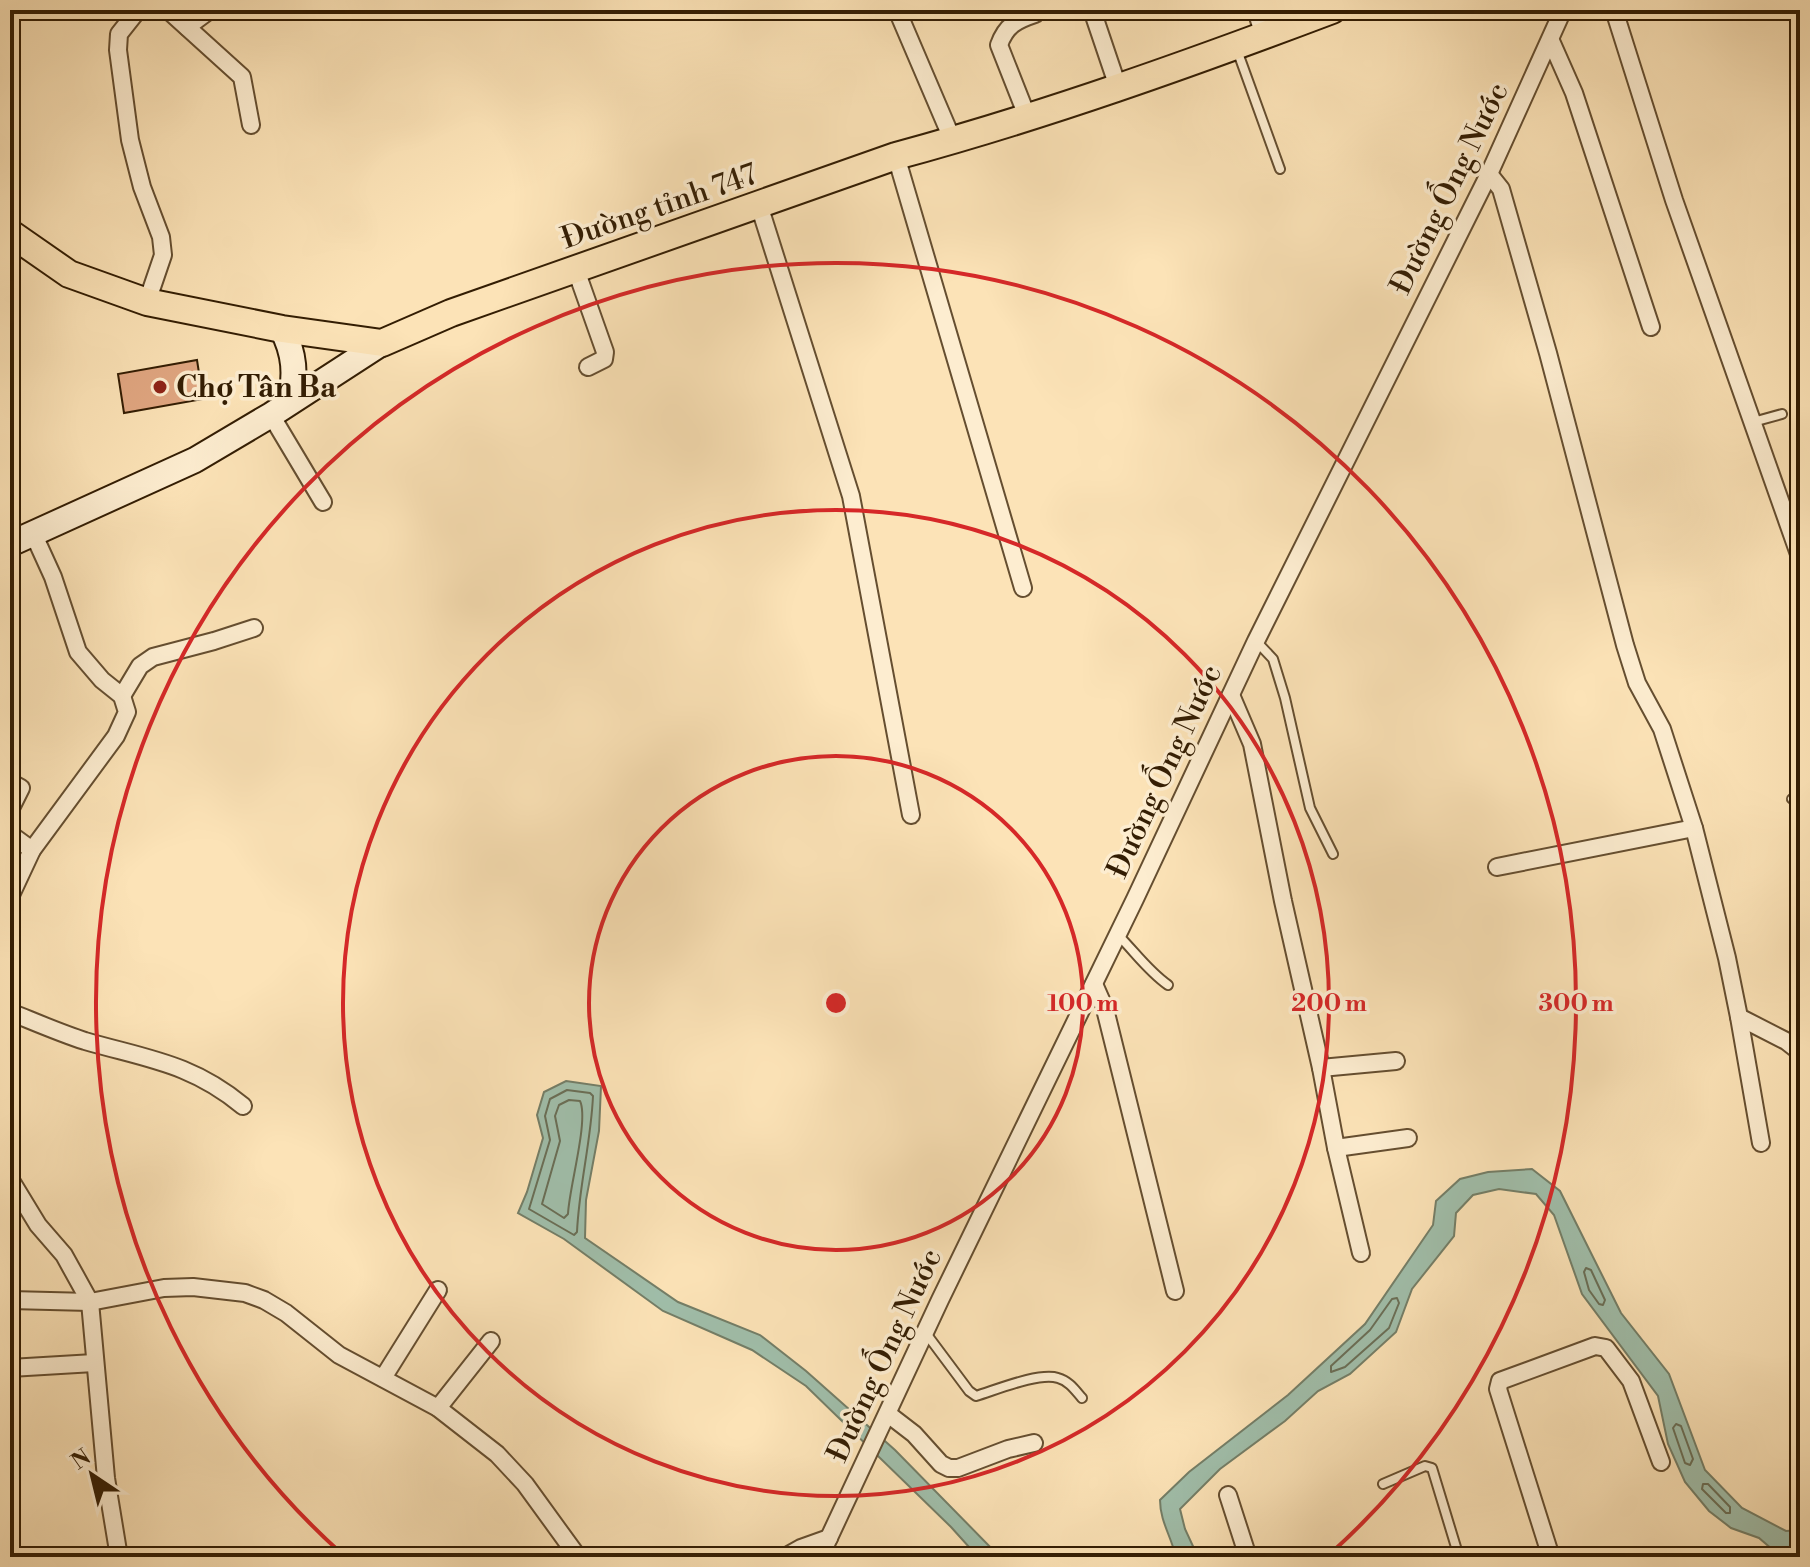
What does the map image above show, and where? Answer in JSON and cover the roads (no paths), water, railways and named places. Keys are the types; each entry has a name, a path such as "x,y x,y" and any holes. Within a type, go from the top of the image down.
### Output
{"main road":[{"name":"Đường tỉnh 747","path":"382,343 451,313 896,156 953,141 1118,87 1332,10"},
{"path":"10,233 69,274 147,302 282,329 382,343"},
{"path":"280,408 295,379 289,342 282,329"},
{"path":"10,544 195,460 382,343"}],"street":[{"path":"138,10 119,34 118,50 130,140 142,187 161,237 163,255 147,302"},
{"path":"168,10 242,77 251,125"},
{"path":"187,27 210,10"},
{"path":"897,10 953,141"},
{"path":"1092,10 1118,87"},
{"path":"1256,10 1264,36"},
{"name":"Đường Ống Nước","path":"820,1557 1256,641 1489,174 1563,10"},
{"path":"1614,10 1670,187 1800,557"},
{"path":"1027,116 999,45 1007,28 1017,20 1035,14"},
{"path":"1551,41 1574,93 1651,327"},
{"path":"896,156 1023,588"},
{"path":"1489,174 1501,189 1556,382 1625,645 1637,683 1662,729 1694,828 1727,958 1761,1143"},
{"path":"759,205 851,496 911,815"},
{"path":"576,270 605,352 604,359 588,367"},
{"path":"280,408 323,502"},
{"path":"10,897 32,850 116,736 127,712 122,696 102,680 78,652 53,577 33,533"},
{"path":"122,696 140,666 153,657 254,628"},
{"path":"1231,695 1252,744 1283,901 1361,1253"},
{"path":"10,782 21,788 10,810"},
{"path":"1497,867 1694,828"},
{"path":"10,834 32,850"},
{"path":"1094,984 1105,1009 1175,1291"},
{"path":"10,1012 83,1040 169,1063 218,1085 243,1106"},
{"path":"1739,1017 1786,1041 1800,1052"},
{"path":"1321,1068 1396,1061"},
{"path":"1336,1148 1408,1138"},
{"path":"10,1179 38,1225 64,1255 90,1302 106,1478 119,1557"},
{"path":"10,1300 90,1302 164,1288 211,1288 245,1293 286,1313 339,1355 438,1408 497,1454 525,1484 578,1557"},
{"path":"383,1378 438,1290"},
{"path":"438,1408 491,1341"},
{"path":"1551,1557 1498,1389 1500,1381 1595,1346 1606,1348 1631,1381 1661,1462"},
{"path":"10,1368 94,1363"},
{"path":"888,1414 949,1468 958,1468 1008,1449 1034,1443"},
{"path":"1228,1495 1248,1557"},
{"path":"785,1557 829,1538"}],"lane":[{"path":"1235,45 1280,169"},
{"path":"1753,422 1782,414"},
{"path":"1256,641 1273,659 1310,808 1333,854"},
{"path":"1118,934 1150,972 1168,985"},
{"path":"925,1332 976,1396 1044,1377 1057,1377 1070,1384 1082,1398"},
{"path":"1383,1484 1425,1466 1432,1468 1459,1557"}],"water":[{"path":"566,1081 601,1086 599,1131 586,1200 585,1238 678,1302 760,1335 806,1371 895,1450 1000,1557 978,1557 806,1386 752,1350 663,1311 564,1239 518,1213 543,1138 537,1115 544,1092"},
{"path":"1532,1169 1560,1191 1621,1313 1669,1374 1705,1470 1742,1508 1786,1531 1800,1530 1800,1557 1773,1557 1773,1550 1759,1538 1731,1528 1709,1511 1685,1482 1668,1444 1658,1396 1582,1294 1554,1215 1536,1194 1499,1189 1473,1195 1456,1213 1454,1236 1412,1289 1396,1332 1350,1374 1318,1391 1285,1421 1220,1469 1180,1509 1198,1557 1176,1557 1160,1500 1189,1472 1288,1395 1365,1324 1433,1225 1436,1201 1460,1179 1488,1172"}],"place":[{"name":"Chợ Tân Ba","path":"160,387"}]}
